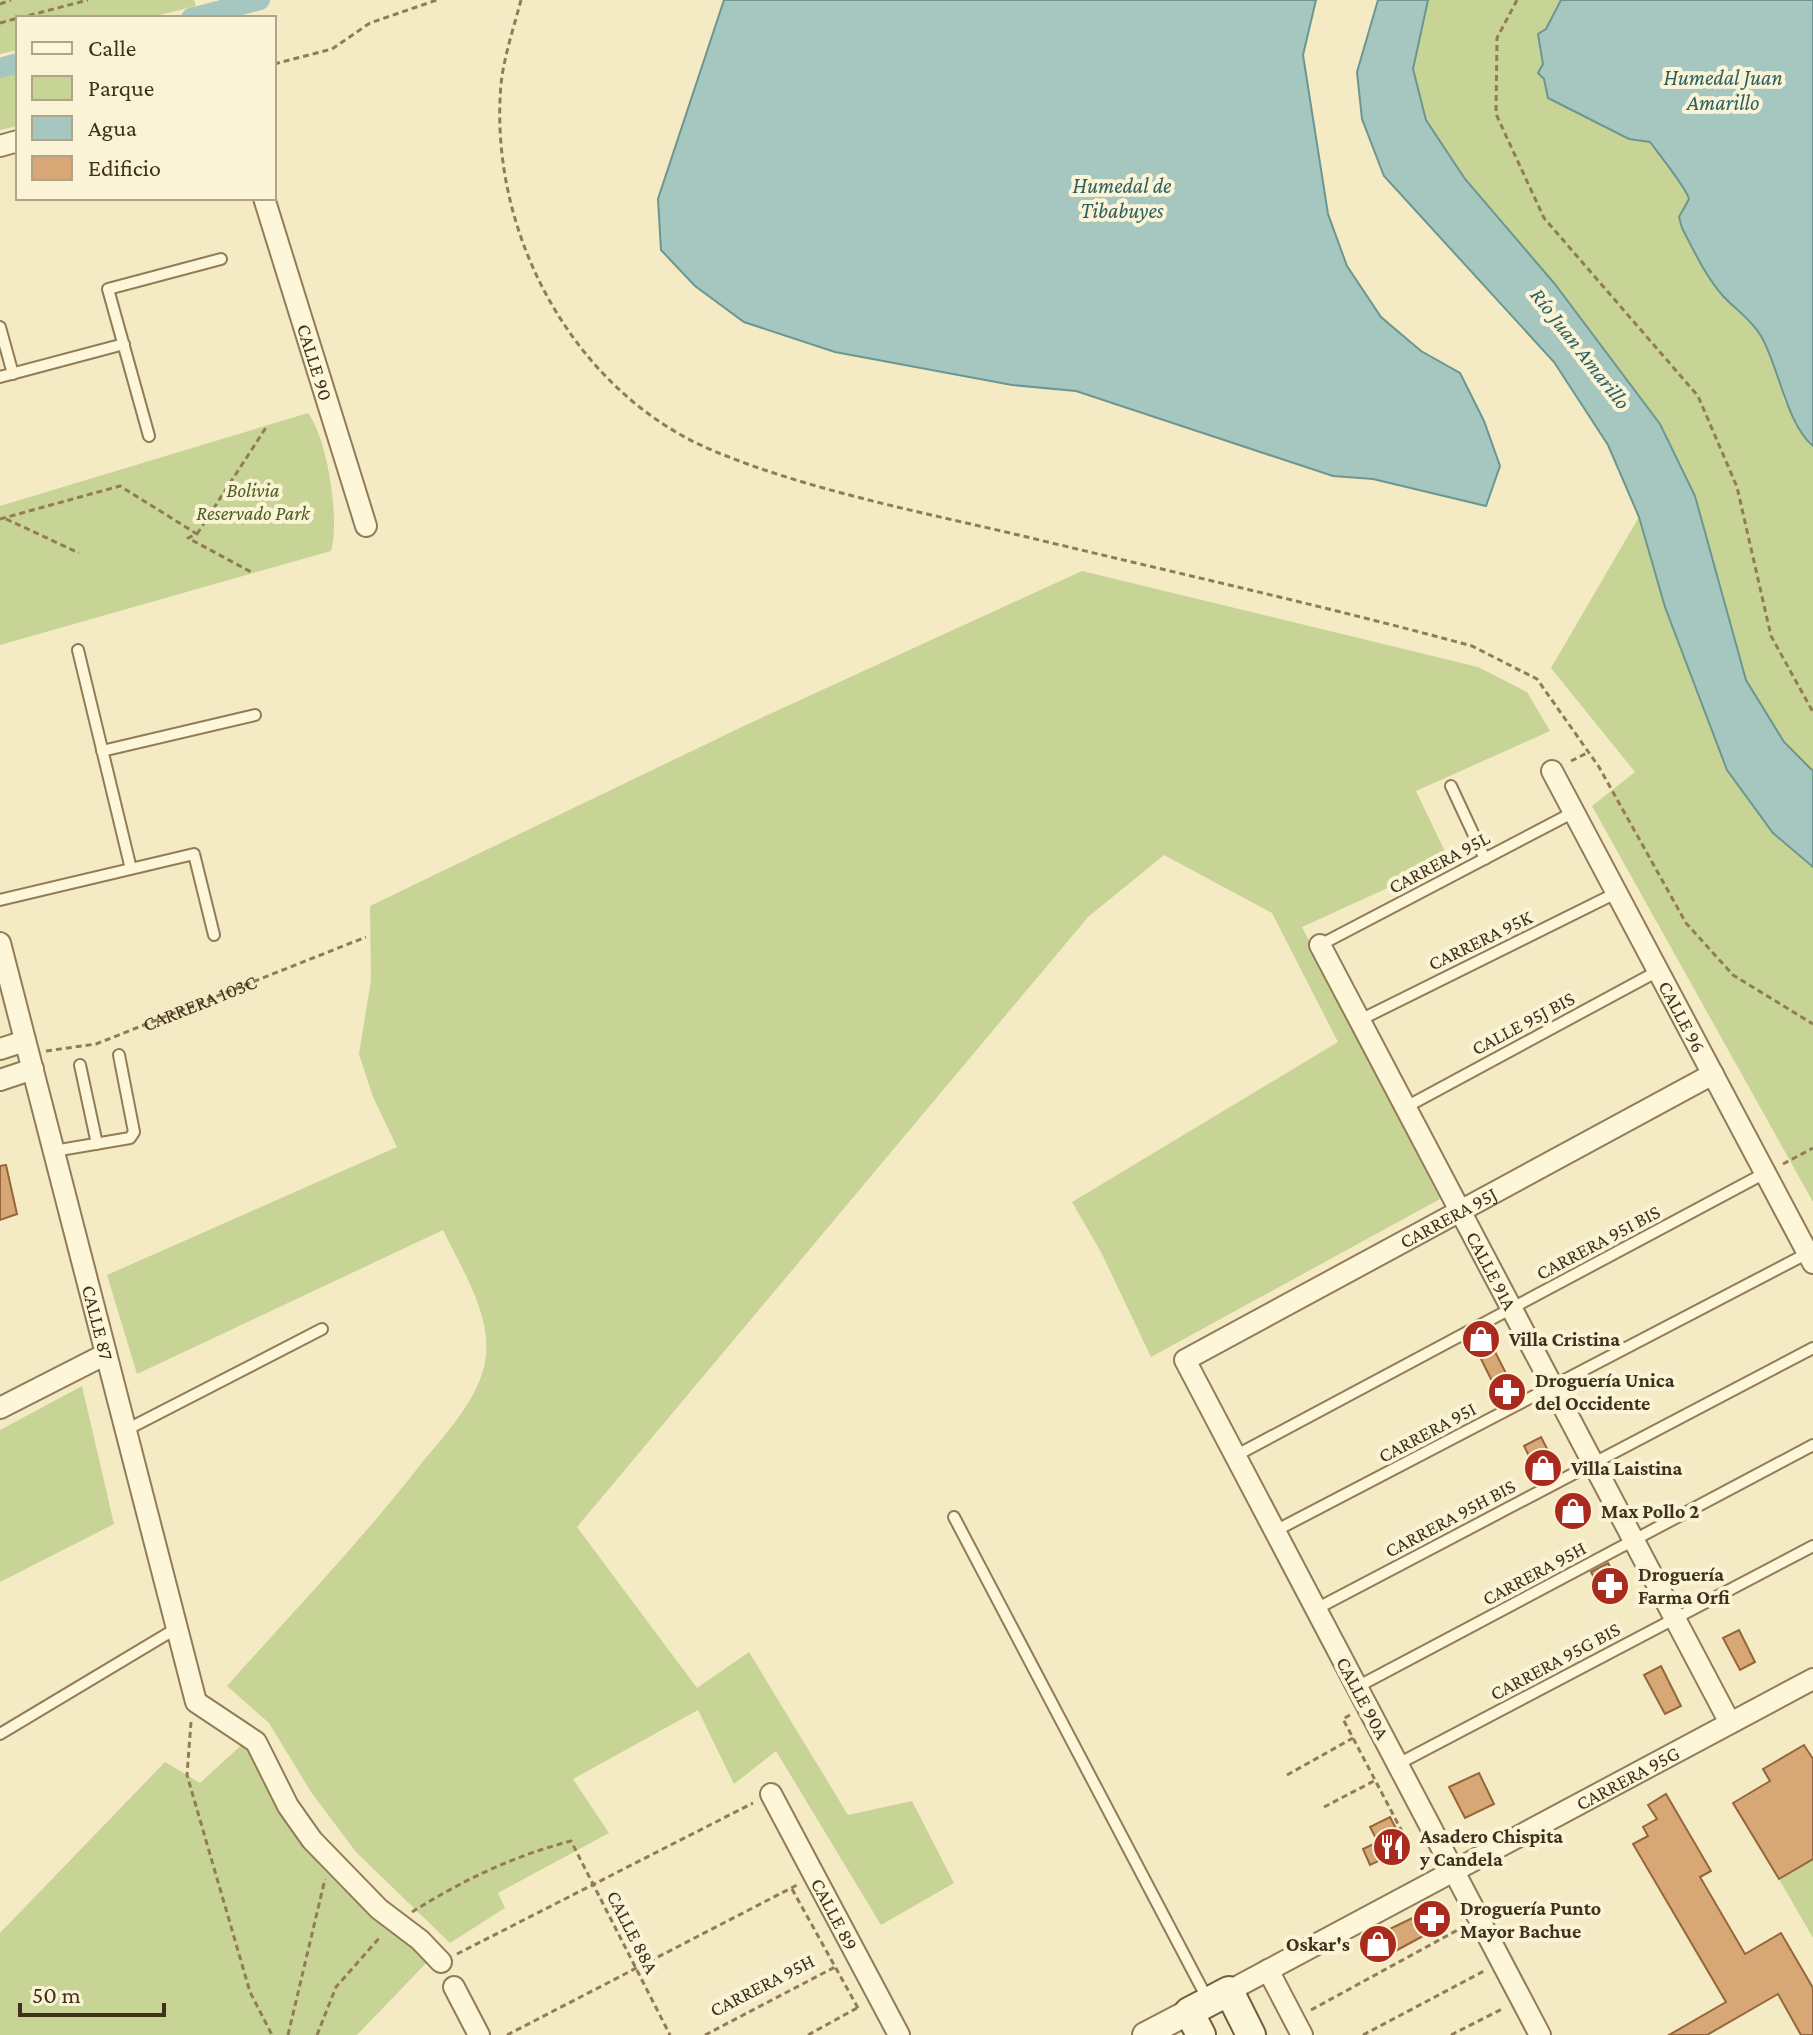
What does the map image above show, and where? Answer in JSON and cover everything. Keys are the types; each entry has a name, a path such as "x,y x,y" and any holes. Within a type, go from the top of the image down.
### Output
{"main road":[{"path":"1207,2010 1251,2035"}],"street":[{"name":"CALLE 90","path":"265,200 366,526"},
{"name":"CALLE 96","path":"1552,771 1810,1258"},
{"name":"CALLE 87","path":"0,943 196,1702"},
{"name":"CALLE 91A","path":"1320,945 1730,1723"},
{"path":"0,1049 29,1055"},
{"path":"0,1080 29,1055"},
{"name":"CARRERA 95J","path":"1185,1360 1713,1074"},
{"path":"0,1408 106,1354"},
{"name":"CALLE 90A","path":"1185,1360 1540,2035"},
{"name":"CARRERA 95G","path":"1145,2035 1207,2010 1268,1970 1813,1679"},
{"path":"196,1702 256,1742 288,1806 329,1856 395,1923 420,1940 441,1962"},
{"name":"CALLE 89","path":"771,1794 899,2035"},
{"path":"1268,1970 1302,2035"},
{"path":"454,1987 479,2035"}],"lane":[{"path":"149,436 108,289 221,259"},
{"path":"0,327 13,374"},
{"path":"0,377 124,344"},
{"path":"78,650 131,869"},
{"path":"102,751 255,715"},
{"path":"1451,786 1485,859"},
{"name":"CARRERA 95L","path":"1320,945 1574,812"},
{"path":"0,900 194,854 214,935"},
{"name":"CARRERA 95K","path":"1360,1020 1616,893"},
{"name":"CALLE 95J BIS","path":"1406,1107 1658,971"},
{"path":"54,1151 130,1138 134,1132 119,1055"},
{"path":"80,1065 97,1144"},
{"name":"CARRERA 95I BIS","path":"1235,1456 1765,1173"},
{"name":"CARRERA 95I","path":"1275,1531 1553,1386 1810,1258"},
{"path":"126,1430 322,1329"},
{"name":"CARRERA 95H BIS","path":"1316,1609 1813,1348"},
{"name":"CARRERA 95H","path":"1357,1687 1813,1445"},
{"path":"954,1517 1207,2010"},
{"name":"CARRERA 95G BIS","path":"1398,1764 1813,1546"},
{"path":"0,1734 177,1628"}],"path":[{"path":"0,4 11,0"},
{"path":"26,16 88,0"},
{"path":"276,63 332,49 370,23 437,0"},
{"path":"521,0 501,83 502,137 514,215 547,299 596,369 648,413 712,450 862,498 1405,628 1472,646 1537,679 1599,767 1686,923 1733,975 1813,1024"},
{"path":"1517,0 1497,38 1496,114 1544,218 1698,396 1737,487 1771,636 1813,712"},
{"path":"253,573 188,538 197,534 267,426"},
{"path":"2,519 120,486 197,534"},
{"path":"2,519 79,553"},
{"name":"CARRERA 103C","path":"29,1055 96,1044 366,937"},
{"path":"1765,1173 1813,1148"},
{"path":"196,1702 187,1736 187,1775 250,1992 272,2035"},
{"path":"1343,1719 1407,1841"},
{"path":"1287,1775 1353,1738"},
{"path":"1324,1807 1375,1781"},
{"path":"441,1962 592,1882 771,1794"},
{"name":"CALLE 88A","path":"395,1923 450,1888 505,1861 571,1841 670,2035"},
{"path":"288,2035 329,1856"},
{"path":"507,2035 814,1876"},
{"path":"791,1888 858,2008"},
{"path":"1307,2012 1479,1919"},
{"path":"317,2035 336,1987 366,1949 395,1923"},
{"path":"1363,2035 1502,1961"},
{"name":"CARRERA 95H","path":"705,2035 835,1967"},
{"path":"808,2035 878,1997"},
{"path":"1451,2035 1521,1999"}],"green space":[{"path":"0,0 194,0 196,6 156,16 16,16 16,50 0,54"},
{"path":"1428,0 1561,0 1546,29 1538,34 1548,98 1629,139 1651,142 1689,199 1679,217 1690,244 1724,297 1742,310 1762,337 1775,366 1784,400 1813,446 1813,771 1784,742 1746,680 1695,496 1554,283 1465,179 1426,120 1413,69"},
{"path":"16,72 16,126 0,130 0,76"},
{"name":"Bolivia Reservado Park","path":"308,413 321,442 330,480 334,520 331,551 0,645 0,506"},
{"path":"1639,517 1665,607 1773,833 1813,867 1813,1202 1592,806 1635,772 1551,668"},
{"path":"1082,571 1478,667 1527,692 1550,731 1416,791 1449,860 1302,927 1440,1199 1151,1357 1101,1252 1072,1202 1338,1042 1272,913 1164,855 1088,917 577,1527 697,1688 749,1652 848,1815 912,1801 954,1883 881,1925 776,1751 734,1784 698,1710 573,1779 609,1833 498,1893 505,1908 450,1943 356,1852 311,1792 269,1723 227,1686 377,1518 472,1397 482,1374 486,1337 469,1281 443,1230 137,1374 107,1275 397,1147 373,1097 359,1054 371,980 370,906 748,724"},
{"path":"82,1386 114,1524 0,1582 0,1430"},
{"path":"248,1739 277,1791 430,1959 357,2035 0,2035 0,1933 165,1762 200,1783"},
{"path":"1813,1859 1813,1938 1779,1879"}],"water":[{"name":"Humedal de Tibabuyes","path":"724,0 1316,0 1303,55 1328,214 1347,266 1381,317 1421,351 1460,373 1484,421 1500,466 1486,506 1373,479 1333,476 1076,391 1012,385 835,352 744,322 695,286 661,250 658,199"},
{"name":"Río Juan Amarillo","path":"1378,0 1428,0 1413,69 1426,120 1465,179 1554,283 1660,424 1695,496 1746,680 1784,742 1813,771 1813,867 1773,833 1727,770 1665,607 1639,517 1608,445 1554,362 1384,176 1362,119 1357,72"},
{"name":"Humedal Juan Amarillo","path":"1561,0 1813,0 1813,446 1789,409 1761,336 1717,289 1696,255 1679,217 1689,199 1660,155 1650,142 1629,139 1548,98 1544,79 1538,73 1543,64 1538,34 1546,29"}],"building":[{"path":"6,1165 17,1214 0,1220 0,1166"},
{"path":"1485,1332 1517,1395 1503,1403 1471,1339"},
{"path":"1541,1437 1559,1472 1542,1481 1524,1446"},
{"path":"1608,1563 1621,1588 1604,1597 1591,1572"},
{"path":"1739,1630 1755,1662 1740,1670 1723,1638"},
{"path":"1661,1666 1681,1706 1665,1714 1644,1675"},
{"path":"1804,1745 1813,1759 1813,1859 1779,1879 1733,1803 1770,1781 1763,1769"},
{"path":"1479,1773 1494,1804 1465,1818 1449,1787"},
{"path":"1666,1794 1711,1871 1700,1877 1745,1954 1781,1933 1813,1988 1813,2035 1801,2035 1778,1994 1707,2035 1669,2035 1726,2002 1633,1844 1648,1836 1643,1827 1657,1819 1648,1805"},
{"path":"1390,1817 1406,1848 1370,1865 1363,1849 1378,1842 1370,1827"},
{"path":"1437,1906 1447,1923 1377,1961 1367,1940"}],"waterway":[{"path":"199,16 260,0"},
{"path":"0,68 16,64"}],"place":[{"name":"Villa Cristina","path":"1481,1339"},
{"name":"Droguería Unica del Occidente","path":"1507,1392"},
{"name":"Villa Laistina","path":"1543,1468"},
{"name":"Max Pollo 2","path":"1573,1511"},
{"name":"Droguería Farma Orfi","path":"1610,1586"},
{"name":"Asadero Chispita y Candela","path":"1392,1847"},
{"name":"Droguería Punto Mayor Bachue","path":"1432,1919"},
{"name":"Oskar's","path":"1378,1944"}]}
